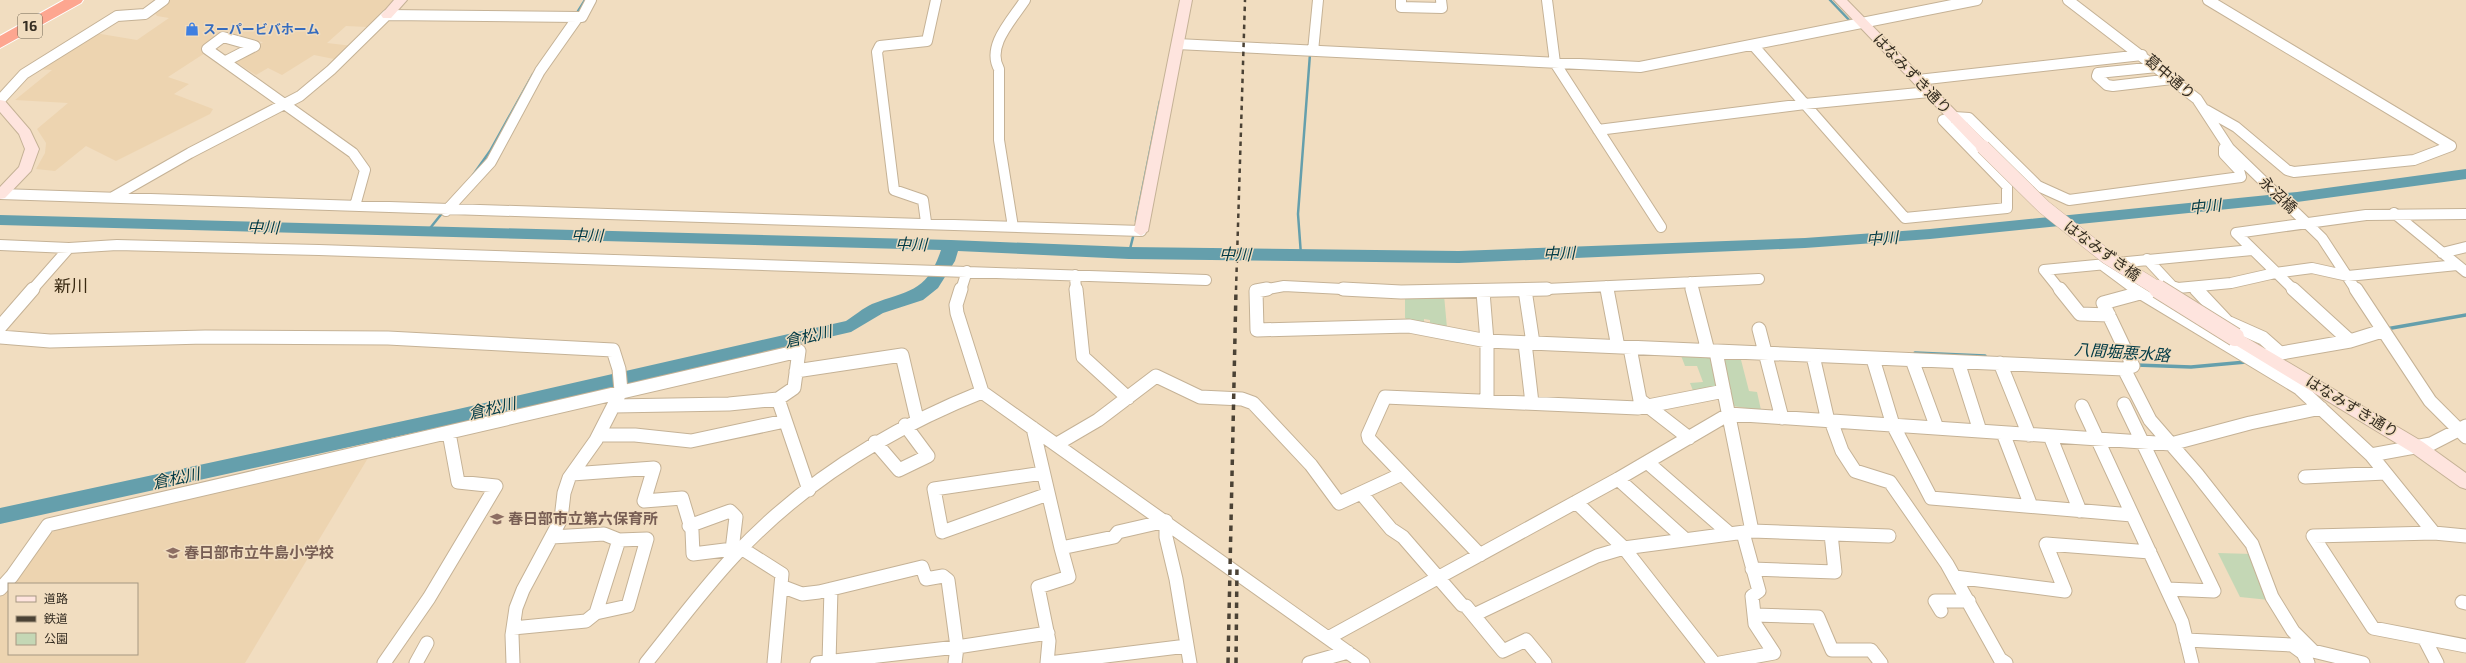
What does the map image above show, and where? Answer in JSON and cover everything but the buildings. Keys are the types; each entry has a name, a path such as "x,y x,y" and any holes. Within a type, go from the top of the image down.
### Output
{"highway":[{"name":"16","path":"0,35 61,0"},
{"name":"16","path":"0,43 75,0"}],"street":[{"path":"0,100 24,74 112,19 124,15 145,14 164,0"},
{"path":"113,197 190,153 286,104 313,87 387,16 401,0"},
{"path":"387,16 582,17 591,0"},
{"path":"926,222 923,200 894,190 877,52 880,46 927,41 936,0"},
{"path":"1013,226 999,140 999,69 994,60 995,47 1025,0"},
{"path":"1,194 355,206 446,211 572,212 866,223 926,222 1141,230 1186,0"},
{"path":"1313,51 1318,0"},
{"path":"1401,0 1401,7 1442,8 1441,0"},
{"path":"1547,0 1555,63 1660,228"},
{"name":"はなみずき通り","path":"1840,0 1857,25 1918,80 1983,147"},
{"path":"1177,44 1640,67 1978,0"},
{"name":"葛中通り","path":"2068,0 2142,54 2206,110 2230,148 2254,172"},
{"path":"2206,110 2236,127 2287,170 2294,172 2414,160 2451,146 2208,0"},
{"path":"446,211 491,162 540,71 578,17"},
{"path":"1753,45 1905,218 2007,208 2007,186 1943,120 1954,117 1969,118 2038,186 2069,200 2241,177 2224,154 2224,148 2230,148"},
{"path":"1918,80 2142,54"},
{"path":"226,61 353,153 365,170 362,186 355,206"},
{"path":"2157,67 2098,73 2097,76 2107,85 2113,86 2172,79"},
{"path":"1598,130 1805,104 1930,92"},
{"path":"0,104 25,133 32,149 26,168 1,194"},
{"name":"はなみずき橋","path":"1983,147 2044,207 2107,258 2235,337"},
{"name":"永沼橋","path":"2254,172 2322,238 2348,276 2382,331 2430,401 2463,431"},
{"path":"2394,213 2462,268"},
{"path":"2350,341 2275,273 2236,233 2304,220 2394,213 2466,214"},
{"path":"0,245 68,248 116,245 319,250 1206,280"},
{"path":"2442,252 2466,247"},
{"path":"0,327 68,248"},
{"path":"2108,315 2080,314 2044,270 2252,250"},
{"path":"2147,259 2172,286 2178,288 2232,283 2275,273 2312,268 2348,276 2462,268"},
{"path":"2101,264 2140,293 2261,357 2299,388 2371,455 2434,533"},
{"path":"967,271 956,305 957,314 982,392 1166,521 1363,663"},
{"path":"1075,275 1083,357 1128,398"},
{"path":"1759,279 1483,292 1278,287 1256,291 1257,330 1409,326 1487,341 2124,369 2133,366 2103,303 2140,293"},
{"path":"1690,282 1724,391 1729,414 1742,533 1760,591 1752,596 1755,624 1774,653 1720,663"},
{"path":"1606,286 1640,400 1689,438"},
{"path":"2194,287 2227,322 2263,338 2261,357"},
{"path":"1525,290 1532,403"},
{"path":"1483,292 1487,341 1487,401"},
{"path":"1759,329 1764,354 1782,418"},
{"path":"2261,357 2350,341 2382,331"},
{"path":"0,337 50,341 205,337 388,338 613,350 619,372 621,390 599,435 572,474 564,493 561,519 523,590 516,608 513,628 513,663"},
{"name":"はなみずき通り","path":"2235,337 2261,357 2381,424 2417,447 2466,482"},
{"path":"0,589 12,576 48,525 449,434 457,430 621,390 799,351 794,388 778,399 730,404 614,406"},
{"path":"796,371 902,355 917,419"},
{"path":"1813,356 1830,421 1849,466 1859,474 1880,477 1890,482 1955,577 2000,659 2006,663"},
{"path":"1872,358 1893,425 1931,498 2132,515"},
{"path":"1912,360 1937,428"},
{"path":"1958,362 1980,431"},
{"path":"2000,363 2029,435"},
{"path":"2124,369 2150,420 2252,544 2272,597 2292,631 2313,651 2363,663"},
{"path":"1056,444 1098,420 1156,376 1200,397 1248,400 1253,403 1311,465 1339,503 1402,474"},
{"path":"1480,555 1369,439 1368,435 1385,397 1638,408 1724,391"},
{"path":"646,663 736,549 836,468 875,442 905,425 982,392"},
{"path":"778,399 809,490"},
{"path":"2124,404 2214,591 2167,589"},
{"path":"2082,406 2182,622 2192,663"},
{"path":"1328,638 1618,479 1729,414 2171,444 2250,423 2321,408"},
{"path":"599,435 635,435 691,441 786,421"},
{"path":"875,442 899,470 928,456 905,425"},
{"path":"1033,428 1069,578 1038,587 1048,633 1048,663 1187,646"},
{"path":"2371,455 2431,444 2463,431"},
{"path":"2003,433 2031,506"},
{"path":"384,663 429,598 496,486 458,482 449,434"},
{"path":"2050,436 2080,511"},
{"path":"1646,462 1742,533"},
{"path":"572,474 654,468 644,500 682,498 689,526 692,531 693,554 736,549 782,574 774,663"},
{"path":"1043,473 934,488 942,532 1048,494"},
{"path":"2305,477 2385,473"},
{"path":"1618,479 1686,540"},
{"path":"1361,493 1391,529 1402,537 1504,651 1526,640 1545,663"},
{"path":"1576,502 1624,548 1672,612 1714,663"},
{"path":"689,526 730,510 736,517 736,549"},
{"path":"1061,548 1114,537 1118,532 1166,521"},
{"path":"1166,521 1166,537 1176,579 1190,663"},
{"path":"1474,616 1597,556 1624,548 1742,533 1889,536"},
{"path":"2465,538 2434,533 2313,536 2373,628 2466,646"},
{"path":"513,628 586,621 596,613 628,606 647,539 619,540 604,534 552,537"},
{"path":"1752,569 1835,572 1831,534"},
{"path":"596,613 619,540"},
{"path":"1955,577 2065,590 2046,544 2150,552"},
{"path":"781,586 802,594 831,590 922,567 926,580 943,576 948,580 958,647 955,663"},
{"path":"831,590 823,662 902,658 958,647 1048,633"},
{"path":"1941,611 1935,601 1969,601"},
{"path":"1754,615 1818,617 1832,650 1871,650 1881,663"},
{"path":"2424,638 2437,663"},
{"path":"2186,640 2292,645 2303,653 2308,663"},
{"path":"416,663 427,643"},
{"path":"1310,663 1348,652"}],"shaded area":[{"path":"169,0 394,0 367,27 346,26 327,43 353,46 339,60 314,55 282,75 268,68 256,75 234,61 263,42 223,35 202,51 205,53 168,77 189,84 174,94 213,109 210,114 116,161 86,146 55,171 36,169 45,153 46,143 37,129 68,103 15,100 52,70 36,69 95,33 137,40 169,18 157,16 154,12"},
{"name":"春日部市立牛島小学校","path":"368,458 245,663 0,663 0,597 8,589 8,655 138,655 138,583 13,583 25,570 46,536 61,527"}],"green space":[{"path":"1444,295 1447,328 1430,324 1430,320 1424,319 1424,324 1410,322 1405,318 1405,298"},
{"path":"1680,353 1712,357 1718,387 1694,393 1690,383 1703,382 1697,366 1685,366"},
{"path":"1740,356 1749,391 1757,392 1761,410 1732,406 1722,358"},
{"path":"2218,553 2252,554 2269,600 2240,597"}],"waterway":[{"path":"575,16 585,0"},
{"path":"1830,0 1852,23"},
{"path":"1301,255 1298,214 1310,54 1312,54"},
{"path":"473,175 490,151 533,74"},
{"path":"1136,221 1160,101"},
{"name":"中川","path":"951,245 1129,253 1459,257 1805,243 1930,234 2297,197 2466,174"},
{"path":"427,232 443,212"},
{"name":"中川","path":"0,220 951,245"},
{"path":"1129,253 1133,237"},
{"name":"倉松川","path":"0,516 454,417 851,326 877,309 917,296 932,284 946,261 951,245"},
{"name":"八間堀悪水路","path":"2386,329 2466,315"},
{"name":"八間堀悪水路","path":"1915,353 1985,356"},
{"name":"八間堀悪水路","path":"2136,365 2191,367 2246,362"}],"railway":[{"path":"1236,290 1245,0"},
{"path":"1228,663 1236,289"},
{"path":"1236,663 1237,565"}],"place":[{"name":"スーパービバホーム","path":"192,29"},
{"name":"春日部市立第六保育所","path":"497,519"},
{"name":"春日部市立牛島小学校","path":"173,553"}],"district":[{"name":"新川","path":"71,286"}]}
